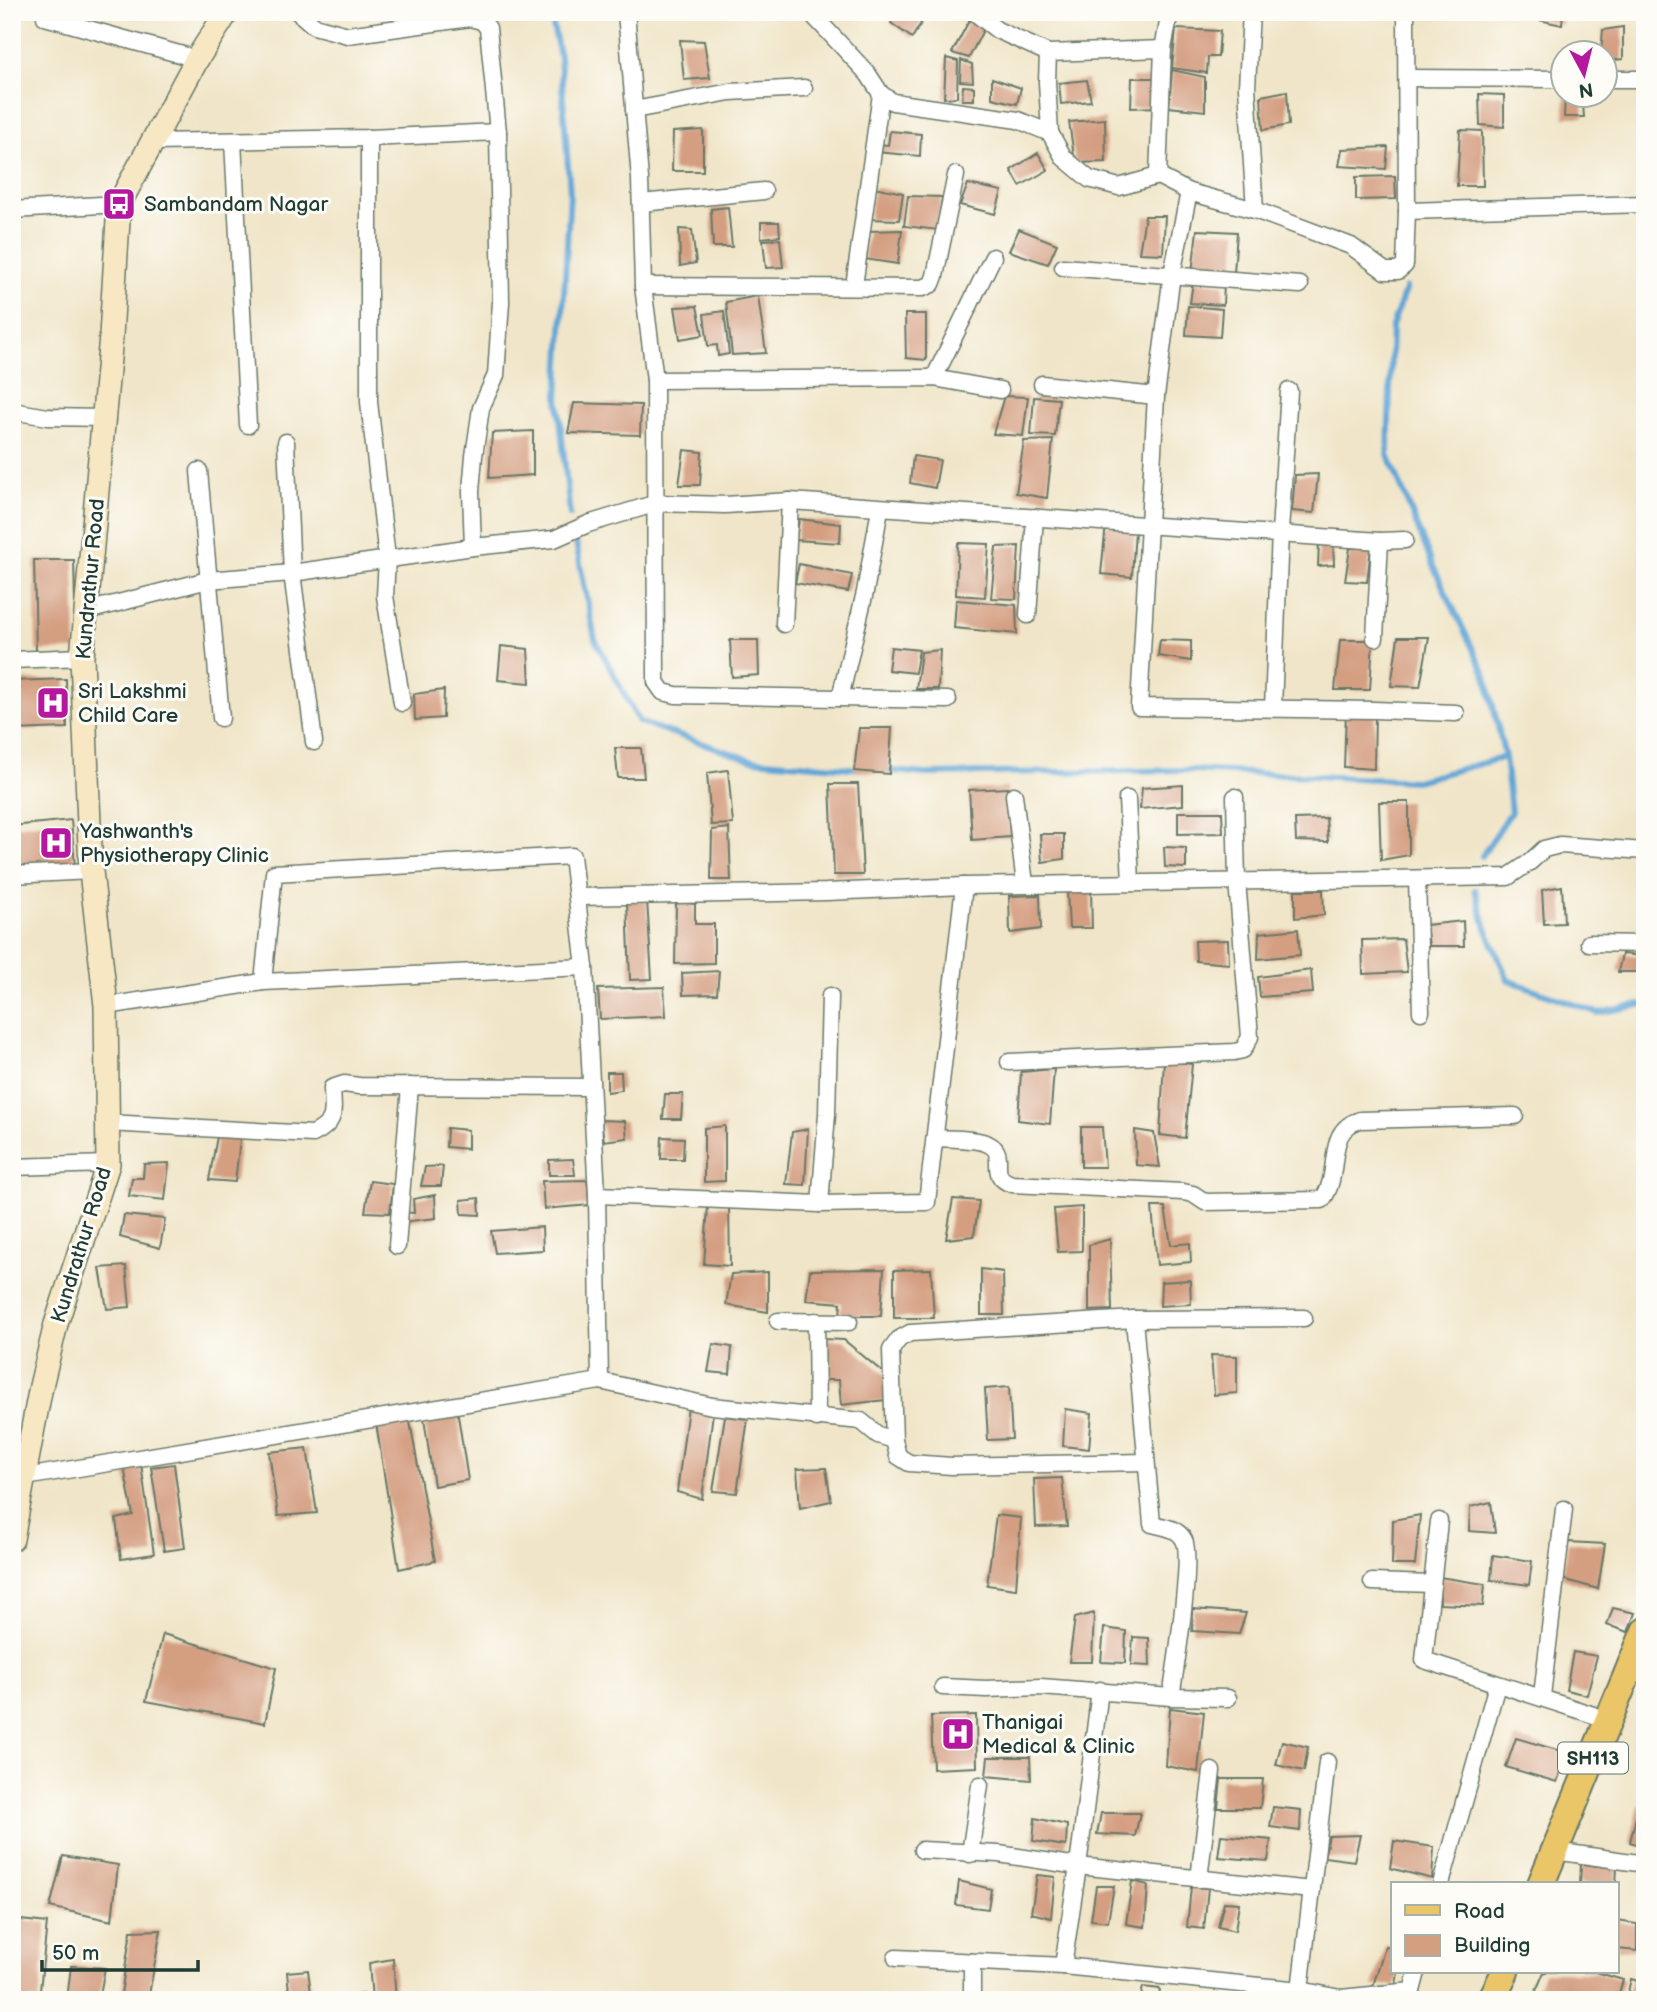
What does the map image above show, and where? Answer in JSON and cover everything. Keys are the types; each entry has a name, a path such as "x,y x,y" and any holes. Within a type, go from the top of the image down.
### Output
{"main road":[{"name":"SH113","path":"1542,1882 1645,1630"},
{"path":"1491,2000 1504,1974"}],"street":[{"name":"Kundrathur Road","path":"12,1539 41,1386 56,1324 108,1164 106,1006 91,871 82,657 111,336 119,204 197,59 228,12"},
{"path":"298,12 314,26 348,35 470,18 482,21 488,28 498,132 500,336 496,375 481,408 474,456 471,491 474,547"},
{"path":"626,12 641,203 643,286 655,380 656,682 663,692 676,695 948,699"},
{"path":"810,12 868,74 881,94 893,102 1018,120 1050,133"},
{"path":"974,12 997,30 1048,53 1163,49"},
{"path":"1158,176 1163,49 1170,12"},
{"path":"1251,12 1247,88 1255,210"},
{"path":"1048,53 1046,82 1050,133 1064,158 1089,179 1119,187 1158,176 1189,192 1255,210 1350,246 1385,271 1398,271 1405,265 1407,211 1406,12"},
{"path":"45,17 197,59"},
{"path":"1406,78 1548,79"},
{"path":"1618,79 1645,79"},
{"path":"634,110 730,92 804,88"},
{"path":"854,286 881,94"},
{"path":"153,142 369,138 498,132"},
{"path":"369,138 369,402 387,558 386,596 402,703"},
{"path":"233,141 248,425"},
{"path":"643,286 923,288 932,284 956,176"},
{"path":"641,203 764,191"},
{"path":"1189,192 1172,274 1156,396 1139,706 1456,713"},
{"path":"12,210 119,204"},
{"path":"1407,211 1645,204"},
{"path":"934,378 993,257"},
{"path":"1063,267 1300,285"},
{"path":"655,380 934,378 1000,390"},
{"path":"1042,384 1156,396"},
{"path":"1273,708 1289,391"},
{"path":"12,411 48,417 103,418"},
{"path":"286,442 292,573 314,742"},
{"path":"199,471 221,719"},
{"path":"784,624 790,501"},
{"path":"87,611 208,580 292,573 387,558 554,539 588,524 657,503 725,505 790,501 880,509 1280,532 1380,541 1405,540"},
{"path":"840,698 865,592 880,509"},
{"path":"1028,615 1035,517"},
{"path":"1375,638 1380,541"},
{"path":"12,660 82,657"},
{"path":"1014,795 1024,884"},
{"path":"1009,1062 1243,1050 1250,1037 1237,881 1235,797"},
{"path":"1127,799 1131,882"},
{"path":"578,897 826,892 1024,884 1508,877 1544,849 1559,845 1645,851"},
{"path":"264,982 274,873 572,856 584,967 597,1195 600,1381"},
{"path":"12,875 91,871"},
{"path":"1417,880 1421,1012"},
{"path":"597,1195 820,1204 927,1202 964,886"},
{"path":"1589,943 1645,944"},
{"path":"106,1006 264,982 584,967"},
{"path":"820,1204 827,1114 830,996"},
{"path":"107,1123 313,1135 327,1127 333,1116 332,1088 344,1084 590,1087"},
{"path":"397,1246 410,1086"},
{"path":"935,1138 984,1142 993,1146 997,1152 999,1176 1012,1184 1184,1192 1205,1202 1322,1200 1332,1183 1338,1140 1348,1124 1360,1121 1515,1116"},
{"path":"12,1167 108,1164"},
{"path":"1146,1462 909,1463 898,1456 894,1440 891,1350 899,1339 910,1333 1134,1319 1304,1318"},
{"path":"1134,1319 1152,1524 1172,1529 1180,1534 1186,1543 1186,1577 1171,1697"},
{"path":"778,1321 849,1322"},
{"path":"816,1321 817,1418"},
{"path":"25,1477 600,1381 712,1406 861,1421 878,1435 894,1440"},
{"path":"1542,1696 1564,1509"},
{"path":"1439,1521 1424,1660 1497,1685 1542,1696 1609,1720"},
{"path":"1372,1582 1432,1584"},
{"path":"1442,1882 1497,1685"},
{"path":"943,1687 1100,1690 1171,1697 1228,1698"},
{"path":"1063,1966 1100,1690"},
{"path":"1300,1990 1327,1762"},
{"path":"1199,1879 1212,1771"},
{"path":"970,1854 980,1785"},
{"path":"922,1850 999,1854 1078,1867 1312,1890"},
{"path":"1555,1851 1645,1864"},
{"path":"896,1958 1063,1966 1300,1990 1341,1999 1412,1991 1416,1974"},
{"path":"972,1963 972,2000"}],"building":[{"path":"825,12 840,12 833,20"},
{"path":"899,12 928,12 912,38 891,23"},
{"path":"1540,12 1563,12 1562,25 1539,20"},
{"path":"970,19 984,28 969,58 952,53"},
{"path":"1623,27 1623,59 1618,60 1618,38 1602,38 1603,30"},
{"path":"1176,29 1220,31 1218,57 1208,57 1207,73 1172,68"},
{"path":"680,40 704,41 710,78 684,80"},
{"path":"946,58 958,61 957,97 944,98"},
{"path":"961,60 972,64 973,82 960,81"},
{"path":"1172,70 1205,77 1205,111 1169,107"},
{"path":"992,78 1021,88 1017,104 992,98"},
{"path":"1132,78 1159,78 1160,107 1131,108"},
{"path":"1087,80 1091,101 1061,104 1059,83"},
{"path":"963,86 974,87 974,100 962,100"},
{"path":"1287,91 1289,125 1263,130 1261,96"},
{"path":"1479,94 1504,95 1504,127 1480,125"},
{"path":"1564,108 1583,108 1584,117 1564,117"},
{"path":"1105,119 1106,162 1075,163 1069,122"},
{"path":"703,130 703,171 672,171 673,132"},
{"path":"1460,130 1482,131 1483,186 1457,186"},
{"path":"890,131 921,134 920,156 876,152 878,144 888,145"},
{"path":"1388,147 1386,169 1339,166 1342,149"},
{"path":"1038,153 1048,170 1020,186 1011,170"},
{"path":"1395,176 1396,199 1356,200 1356,177"},
{"path":"968,184 1002,191 995,214 960,205"},
{"path":"874,187 903,193 899,220 869,219"},
{"path":"908,196 942,197 938,230 904,226"},
{"path":"728,207 732,247 713,247 711,209"},
{"path":"1145,216 1165,216 1163,254 1139,253"},
{"path":"761,222 779,222 780,236 761,238"},
{"path":"679,229 692,230 696,263 680,266"},
{"path":"1019,229 1057,244 1048,264 1009,251"},
{"path":"902,230 898,264 864,259 868,231"},
{"path":"1197,230 1237,232 1234,273 1192,273"},
{"path":"780,239 783,267 766,268 763,240"},
{"path":"1193,281 1224,284 1223,305 1190,303"},
{"path":"758,296 766,353 732,355 726,302"},
{"path":"697,306 703,335 680,339 675,307"},
{"path":"1188,306 1222,309 1220,337 1186,335"},
{"path":"724,311 729,354 718,356 717,345 708,346 704,314"},
{"path":"905,314 926,314 926,360 906,358"},
{"path":"1004,396 1028,397 1023,436 993,434"},
{"path":"1034,397 1059,399 1055,436 1031,435"},
{"path":"574,403 641,405 640,435 568,433"},
{"path":"533,431 533,475 489,478 492,433"},
{"path":"1053,440 1047,498 1016,493 1024,441"},
{"path":"684,450 702,452 700,485 679,485"},
{"path":"913,456 940,460 935,488 910,483"},
{"path":"1318,474 1314,513 1292,511 1295,475"},
{"path":"799,519 841,524 840,543 796,540"},
{"path":"1106,524 1135,530 1132,577 1101,574"},
{"path":"1333,540 1334,565 1318,566 1319,542"},
{"path":"958,543 989,544 985,597 956,595"},
{"path":"1019,546 1016,599 991,598 996,547"},
{"path":"1350,548 1371,548 1367,582 1345,581"},
{"path":"34,560 74,560 76,650 36,651"},
{"path":"799,564 852,575 848,592 795,583"},
{"path":"956,600 1016,605 1017,634 954,628"},
{"path":"1398,637 1429,637 1420,687 1391,686"},
{"path":"730,640 758,640 759,675 732,677"},
{"path":"1160,640 1191,641 1191,661 1158,656"},
{"path":"1340,640 1373,640 1370,690 1335,690"},
{"path":"501,646 528,649 530,683 498,680"},
{"path":"891,647 919,650 915,673 888,670"},
{"path":"940,650 938,689 916,689 921,652"},
{"path":"66,679 67,728 12,730 12,681"},
{"path":"444,690 443,718 415,720 414,694"},
{"path":"1346,711 1375,715 1374,769 1344,767"},
{"path":"859,728 892,728 889,774 854,771"},
{"path":"615,748 641,748 644,778 618,778"},
{"path":"728,770 733,824 711,825 707,773"},
{"path":"830,784 858,784 863,875 834,875"},
{"path":"1183,785 1183,805 1140,809 1142,788"},
{"path":"1007,788 1010,837 972,840 969,790"},
{"path":"1379,802 1409,802 1409,855 1381,860"},
{"path":"1178,812 1222,812 1223,833 1178,834"},
{"path":"1326,818 1328,842 1296,841 1295,819"},
{"path":"71,820 75,866 16,872 12,826"},
{"path":"729,828 731,880 711,880 712,830"},
{"path":"1040,834 1064,834 1064,859 1042,862"},
{"path":"1164,847 1186,848 1186,868 1165,867"},
{"path":"1562,886 1564,923 1544,924 1542,890"},
{"path":"1091,890 1092,928 1069,928 1067,891"},
{"path":"1295,890 1323,890 1324,915 1295,918"},
{"path":"1040,895 1041,929 1010,933 1009,896"},
{"path":"647,900 652,979 630,980 627,901"},
{"path":"676,902 695,904 695,924 714,924 714,963 675,964"},
{"path":"1463,921 1464,946 1429,946 1426,925"},
{"path":"1298,929 1300,955 1258,959 1259,933"},
{"path":"1403,939 1407,972 1363,974 1362,940"},
{"path":"1228,940 1229,964 1196,961 1195,941"},
{"path":"1622,954 1643,956 1644,972 1618,972"},
{"path":"1311,970 1313,993 1260,997 1258,977"},
{"path":"719,971 717,994 683,995 682,973"},
{"path":"664,987 666,1016 600,1019 598,989"},
{"path":"1164,1060 1192,1064 1185,1138 1160,1135"},
{"path":"1054,1069 1050,1124 1018,1120 1021,1072"},
{"path":"607,1072 621,1072 622,1090 607,1092"},
{"path":"665,1094 683,1094 681,1119 663,1119"},
{"path":"601,1120 625,1121 627,1138 604,1141"},
{"path":"725,1126 725,1181 704,1182 704,1128"},
{"path":"1081,1127 1102,1127 1105,1167 1081,1167"},
{"path":"447,1128 468,1130 468,1149 446,1147"},
{"path":"808,1129 805,1185 786,1184 792,1132"},
{"path":"1135,1130 1154,1133 1160,1167 1136,1165"},
{"path":"218,1131 241,1131 235,1182 209,1180"},
{"path":"662,1137 684,1138 683,1159 661,1159"},
{"path":"573,1159 575,1175 549,1175 549,1160"},
{"path":"169,1163 165,1200 129,1196 132,1178 143,1178 144,1164"},
{"path":"443,1166 441,1186 421,1186 425,1167"},
{"path":"587,1180 590,1205 544,1209 542,1181"},
{"path":"370,1181 393,1184 390,1213 365,1212"},
{"path":"435,1195 436,1218 402,1222 401,1212 414,1213 413,1199"},
{"path":"479,1198 480,1215 462,1214 461,1200"},
{"path":"953,1199 979,1201 974,1236 946,1239"},
{"path":"708,1206 729,1206 730,1266 704,1264"},
{"path":"1082,1207 1082,1251 1058,1252 1054,1209"},
{"path":"1152,1207 1165,1207 1171,1245 1190,1243 1191,1262 1157,1265"},
{"path":"124,1215 165,1219 160,1248 120,1237"},
{"path":"542,1227 543,1250 495,1253 491,1231"},
{"path":"1110,1239 1112,1310 1089,1311 1089,1245"},
{"path":"126,1266 130,1307 107,1309 100,1268"},
{"path":"884,1269 881,1316 840,1316 841,1303 806,1300 810,1270"},
{"path":"931,1269 934,1318 894,1318 894,1270"},
{"path":"981,1269 1003,1272 1004,1315 981,1315"},
{"path":"768,1272 768,1312 726,1305 731,1274"},
{"path":"1190,1280 1191,1304 1160,1306 1161,1282"},
{"path":"823,1339 844,1340 886,1375 886,1400 841,1405 839,1380 824,1380"},
{"path":"713,1344 732,1347 730,1374 708,1372"},
{"path":"1211,1355 1237,1356 1237,1393 1214,1395"},
{"path":"1009,1387 1012,1439 988,1440 985,1389"},
{"path":"688,1407 713,1413 702,1499 677,1492"},
{"path":"457,1409 468,1480 434,1486 423,1412"},
{"path":"1065,1409 1092,1413 1089,1449 1063,1446"},
{"path":"409,1416 435,1561 399,1569 376,1423"},
{"path":"725,1416 748,1419 737,1493 713,1491"},
{"path":"307,1448 317,1513 278,1516 269,1452"},
{"path":"141,1464 154,1554 121,1559 116,1519 133,1515 124,1467"},
{"path":"174,1464 185,1548 164,1551 151,1467"},
{"path":"826,1468 831,1501 800,1508 797,1469"},
{"path":"1062,1478 1067,1526 1036,1527 1034,1479"},
{"path":"1491,1502 1495,1533 1469,1531 1470,1507"},
{"path":"996,1515 1021,1518 1016,1589 987,1585"},
{"path":"1420,1515 1415,1565 1392,1565 1393,1520"},
{"path":"1568,1542 1605,1544 1598,1589 1562,1579"},
{"path":"1493,1555 1532,1561 1529,1585 1491,1580"},
{"path":"1439,1577 1485,1584 1483,1606 1440,1604"},
{"path":"1613,1608 1635,1613 1628,1632 1607,1625"},
{"path":"1193,1609 1246,1613 1239,1634 1192,1631"},
{"path":"1094,1613 1092,1662 1069,1662 1075,1618"},
{"path":"1104,1628 1126,1631 1125,1663 1101,1662"},
{"path":"163,1634 276,1668 265,1723 146,1701"},
{"path":"1133,1637 1149,1638 1150,1666 1131,1665"},
{"path":"1573,1652 1597,1656 1587,1695 1566,1690"},
{"path":"1170,1708 1204,1712 1198,1772 1166,1766"},
{"path":"976,1715 977,1767 933,1769 931,1716"},
{"path":"1516,1738 1567,1753 1557,1782 1506,1767"},
{"path":"1282,1741 1308,1747 1304,1771 1276,1765"},
{"path":"988,1757 1030,1757 1031,1780 986,1776"},
{"path":"1221,1779 1263,1779 1260,1808 1218,1808"},
{"path":"1639,1805 1645,1807 1645,1847 1630,1842"},
{"path":"1273,1807 1301,1810 1300,1831 1270,1827"},
{"path":"1101,1813 1140,1813 1135,1836 1097,1834"},
{"path":"1035,1818 1067,1825 1066,1846 1033,1841"},
{"path":"1221,1835 1271,1840 1268,1861 1218,1857"},
{"path":"1360,1835 1354,1861 1324,1857 1329,1836"},
{"path":"1394,1841 1434,1847 1432,1879 1390,1868"},
{"path":"63,1856 118,1865 112,1921 50,1907"},
{"path":"1581,1864 1617,1868 1616,1882 1580,1882"},
{"path":"1037,1875 1055,1877 1051,1918 1031,1913"},
{"path":"959,1881 991,1889 988,1909 956,1905"},
{"path":"1132,1881 1148,1885 1145,1927 1126,1924"},
{"path":"1096,1886 1114,1886 1108,1922 1091,1920"},
{"path":"1191,1887 1208,1888 1204,1929 1187,1927"},
{"path":"1224,1902 1239,1903 1235,1931 1218,1927"},
{"path":"12,1919 47,1923 39,2000 12,2000"},
{"path":"1618,1921 1637,1924 1637,1951 1618,1949"},
{"path":"161,1930 148,2000 120,2000 131,1931"},
{"path":"1385,1946 1391,1947 1391,1974 1398,1974 1396,1985 1373,1986"},
{"path":"393,1959 396,2000 372,2000 369,1963"},
{"path":"71,1966 105,1968 99,2000 67,2000"},
{"path":"308,1970 312,2000 290,2000 287,1972"},
{"path":"1543,1974 1603,1974 1623,1980 1617,2000 1532,2000"},
{"path":"1631,1979 1645,1983 1645,2000 1626,2000"},
{"path":"1143,1987 1160,1989 1159,2000 1140,2000"},
{"path":"363,1994 364,2000 339,2000 339,1998"}],"waterway":[{"path":"550,12 560,57 570,193 558,398 570,515"},
{"path":"1406,288 1392,326 1388,454 1433,566 1486,676 1505,757"},
{"path":"576,543 595,639 639,722 752,760 862,769"},
{"path":"883,770 925,774 1191,770 1416,781 1505,757 1511,812 1482,856"},
{"path":"1475,890 1486,928 1508,980 1598,1013 1645,1004"}],"place":[{"name":"Sambandam Nagar","path":"119,204"},
{"name":"Sri Lakshmi Child Care","path":"53,703"},
{"name":"Yashwanth's Physiotherapy Clinic","path":"56,843"},
{"name":"Thanigai Medical & Clinic","path":"958,1734"}]}
